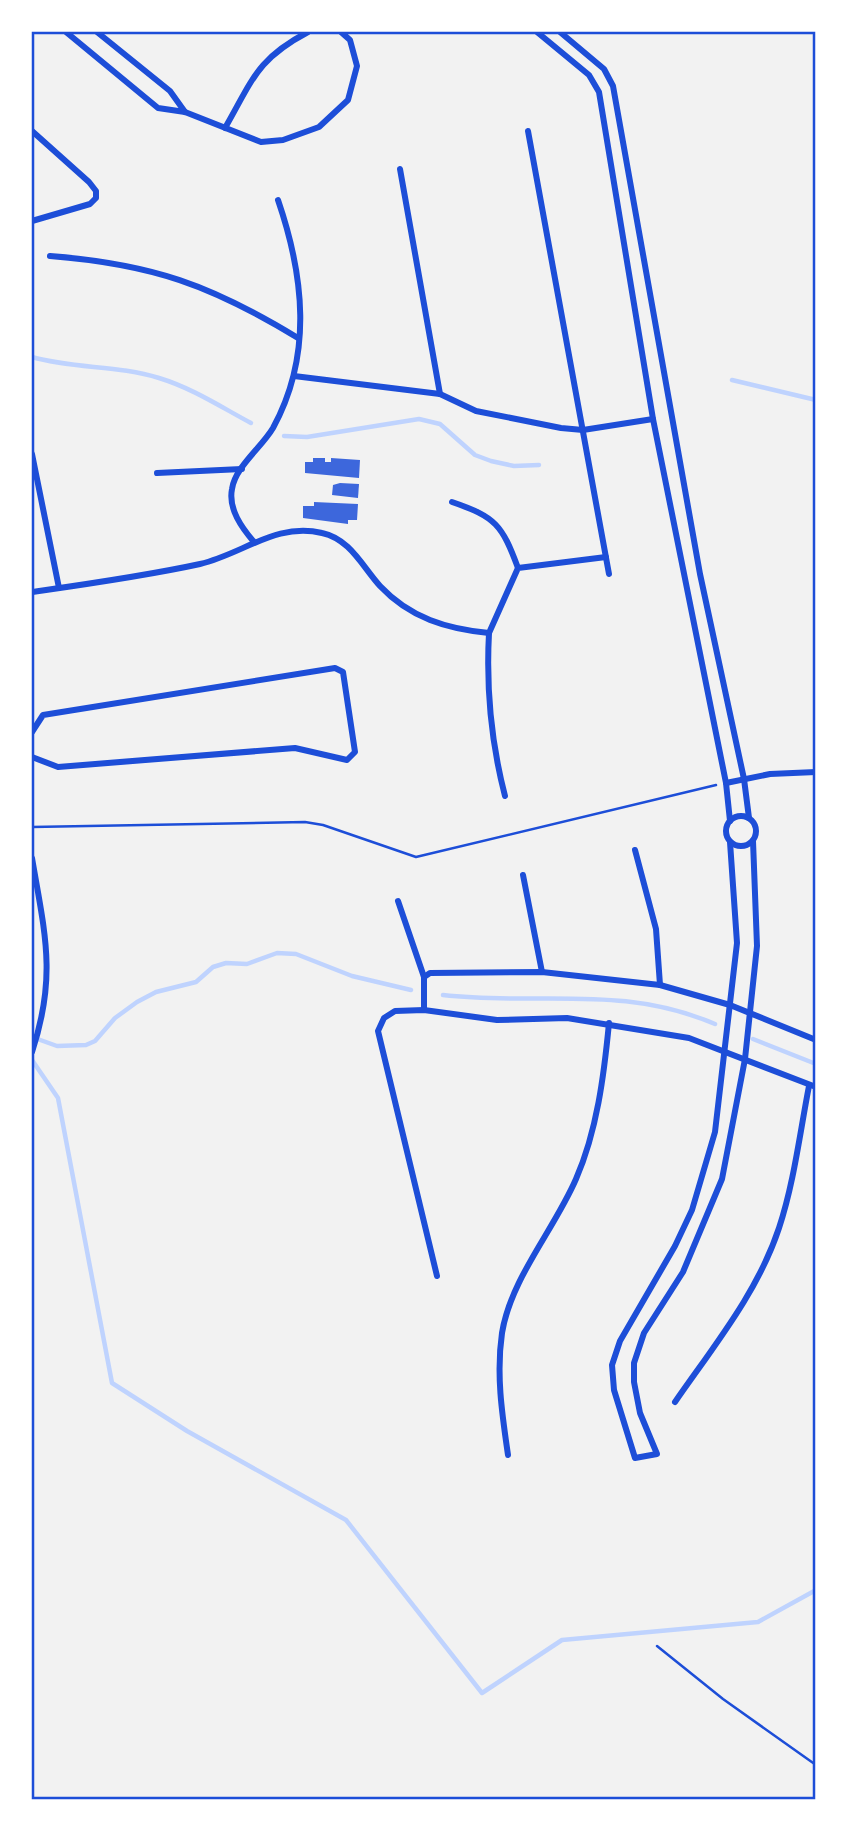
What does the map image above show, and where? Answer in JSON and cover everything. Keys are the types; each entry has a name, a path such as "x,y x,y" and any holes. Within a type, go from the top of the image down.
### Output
{"street":[{"path":"66,32 158,108 185,112 261,142 283,139 319,127 348,100 357,66 350,40 341,32"},
{"path":"97,32 170,91 185,112"},
{"path":"225,128 262,63 281,46 308,32"},
{"path":"537,32 589,75 599,92 653,419 726,783 730,821 726,832 730,842 737,921 726,1051 715,1132 692,1210 675,1246 620,1340 612,1365 614,1390 635,1458 657,1454 640,1413 634,1382 634,1363 644,1334 683,1272 722,1179 745,1059 750,1012 758,927 753,841 756,828 749,818 744,779 700,574 613,86 604,69 560,32"},
{"path":"32,131 89,182 96,191 96,198 90,204 32,221"},
{"path":"528,131 609,574"},
{"path":"400,169 440,394"},
{"path":"254,542 242,528 233,507 231,491 242,469 265,442 282,411 294,376 298,338 300,279 293,242 278,200"},
{"path":"50,256 136,267 192,282 225,296 298,338"},
{"path":"294,376 440,394 476,411 583,430 653,419"},
{"path":"32,454 59,588"},
{"path":"157,473 242,469"},
{"path":"452,502 484,513 506,535 518,568 489,633 488,701 494,751 505,796"},
{"path":"32,592 204,563 254,542 295,530 324,533 351,549 380,586 409,610 432,622 456,629 489,633"},
{"path":"518,568 606,557"},
{"path":"32,732 43,715 335,668 343,672 355,752 347,760 295,748 58,767 32,757"},
{"path":"726,783 816,772"},
{"path":"730,821 742,816 749,818"},
{"path":"730,842 742,846 753,841"},
{"path":"635,850 656,929 660,985"},
{"path":"32,858 47,941 47,981 44,1013 32,1052"},
{"path":"523,874 542,972"},
{"path":"398,901 424,977 424,1010"},
{"path":"424,977 436,971 542,972 660,985 750,1012 816,1040"},
{"path":"437,1276 378,1031 384,1018 395,1011 424,1010 497,1020 567,1018 609,1023 689,1038 812,1087 779,1227 766,1259 741,1308 675,1402"},
{"path":"508,1455 499,1364 503,1330 517,1290 576,1178 596,1114 609,1023"}],"path":[{"path":"32,827 305,822 323,825 416,858 726,783"},
{"path":"657,1646 723,1699 816,1765"}],"building":[{"path":"313,458 325,458 325,462 331,462 331,458 360,460 359,478 305,473 305,462 313,462"},
{"path":"359,484 358,498 332,495 333,485"},
{"path":"314,502 358,504 357,520 348,520 348,524 303,518 303,506 314,506"}],"waterway":[{"path":"32,357 159,378 195,392 251,423"},
{"path":"732,380 816,400"},
{"path":"284,436 307,437 419,419 440,424 475,455 514,466 539,465"},
{"path":"32,1037 57,1046 86,1045 95,1041 115,1018 156,992 196,982 213,967 226,963 247,964 277,953 296,954 352,976 411,990"},
{"path":"443,995 613,1000 646,1004 715,1024"},
{"path":"753,1039 816,1064"},
{"path":"32,1060 58,1098 112,1383 187,1431 346,1520 482,1693 562,1640 758,1622 816,1590"}]}
